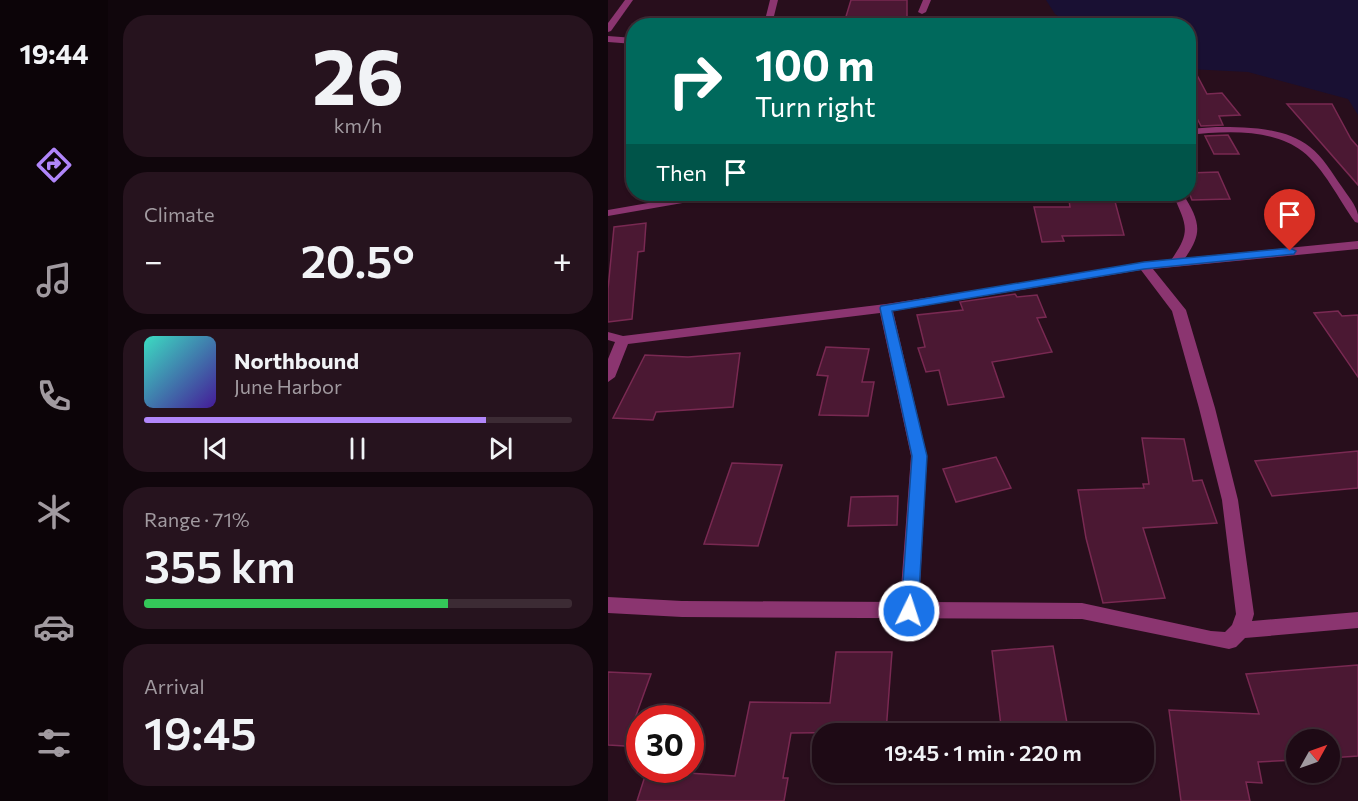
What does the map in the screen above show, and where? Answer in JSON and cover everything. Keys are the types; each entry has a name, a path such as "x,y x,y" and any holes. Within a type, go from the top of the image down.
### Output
{"street":[{"path":"608,29 629,0"},
{"path":"769,18 774,0"},
{"path":"922,12 927,0"},
{"path":"608,39 626,40"},
{"path":"1196,131 1259,131 1293,142 1307,150 1358,220"},
{"path":"608,213 677,201"},
{"path":"1176,262 1189,246 1194,232 1192,219 1182,201"},
{"path":"608,377 615,338 700,332 886,308 1144,266 1358,244"},
{"path":"608,605 682,609 1082,611 1211,639 1229,640 1240,630 1245,614 1230,500 1179,310 1144,266"},
{"path":"886,308 919,456 909,611"},
{"path":"1240,630 1358,620"}],"shaded area":[{"path":"1046,0 1358,0 1358,115 1348,99 1248,72 1196,69 1196,18 1061,18 1055,14"}],"building":[{"path":"851,0 907,0 907,18 846,18"},
{"path":"1196,73 1207,94 1222,93 1240,115 1219,116 1223,125 1201,126 1196,116"},
{"path":"1287,104 1332,104 1351,139 1358,147 1358,185"},
{"path":"1228,135 1239,154 1214,154 1205,136"},
{"path":"1218,172 1230,199 1196,200 1196,173"},
{"path":"1069,201 1115,201 1124,235 1062,236 1064,241 1042,242 1034,207 1070,207"},
{"path":"646,223 644,251 638,252 632,319 608,322 608,289 614,227"},
{"path":"1015,294 1017,297 1037,295 1046,317 1037,318 1052,352 992,362 1004,397 948,405 939,370 926,372 918,348 925,347 917,315 963,310 960,302"},
{"path":"1338,311 1342,316 1358,315 1358,377 1314,313"},
{"path":"826,347 869,349 862,382 874,382 868,416 819,415 828,376 817,375"},
{"path":"740,353 733,407 656,412 653,420 613,418 645,355 688,357"},
{"path":"1142,438 1184,439 1193,481 1202,480 1217,523 1143,528 1165,598 1103,603 1086,538 1078,490 1144,488 1143,484 1149,484"},
{"path":"1358,451 1358,488 1272,496 1255,461"},
{"path":"996,457 1011,488 956,502 943,469"},
{"path":"732,463 782,465 758,546 704,544"},
{"path":"898,496 897,525 848,526 851,497"},
{"path":"1053,646 1067,723 1001,723 992,651"},
{"path":"836,652 892,652 887,723 812,723 812,733 791,733 783,778 788,778 784,801 637,801 643,783 704,783 704,774 735,776 750,702 830,703"},
{"path":"1358,665 1358,756 1340,757 1340,729 1286,729 1286,761 1258,762 1262,783 1246,782 1250,801 1181,801 1169,710 1259,714 1246,674"},
{"path":"608,672 651,674 640,705 626,705 625,746 608,745"}],"route":[{"path":"909,611 919,456 886,308 1144,266 1290,251"}]}
